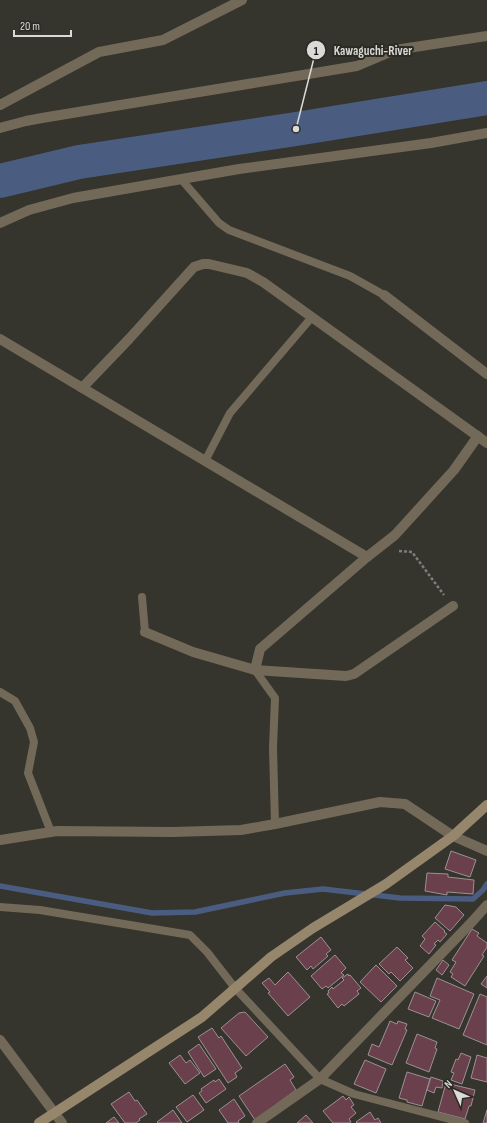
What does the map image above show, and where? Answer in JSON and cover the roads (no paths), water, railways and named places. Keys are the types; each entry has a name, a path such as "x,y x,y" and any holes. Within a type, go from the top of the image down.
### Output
{"street":[{"path":"0,105 100,52 164,40 242,0"},
{"path":"0,128 42,118 357,66 395,50 487,36"},
{"path":"0,223 29,210 73,198 294,161 431,143 487,133"},
{"path":"82,388 194,267 209,264 247,273 263,282 487,442"},
{"path":"384,295 487,374"},
{"path":"0,339 367,557"},
{"path":"255,670 260,649 376,549 395,535 454,470 478,436"},
{"path":"145,632 193,652 255,670 346,676 354,674 452,606"},
{"path":"0,840 51,832 173,832 241,830 380,802 405,804 453,836 487,851"},
{"path":"39,1123 202,1017 271,957 313,928 384,885 453,836 487,805"},
{"path":"258,1123 320,1079 487,905"},
{"path":"0,1040 62,1123"}],"lane":[{"path":"181,179 219,223 229,230 350,276 384,295"},
{"path":"205,461 230,413 312,317"},
{"path":"142,597 145,632"},
{"path":"255,670 275,698 273,748 275,824"},
{"path":"0,692 15,701 30,728 34,742 28,773 51,832"},
{"path":"0,907 40,910 190,935 207,952 235,988 320,1079 354,1094 465,1123"}],"waterway":[{"path":"0,181 79,162 487,98"},
{"path":"0,886 152,913 195,912 285,893 323,889 400,898 473,899 487,884"}],"place":[{"name":"Kawaguchi-River","path":"296,129"}]}
